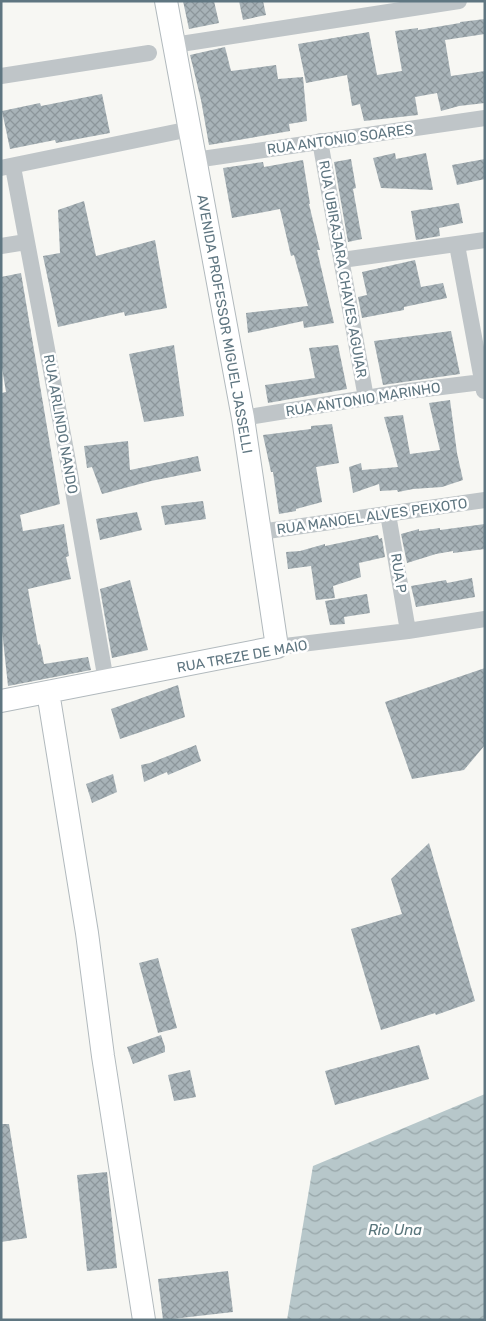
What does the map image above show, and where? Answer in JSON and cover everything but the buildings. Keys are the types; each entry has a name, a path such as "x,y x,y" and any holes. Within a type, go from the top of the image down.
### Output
{"street":[{"name":"AVENIDA PROFESSOR MIGUEL JASSELLI","path":"166,1 243,418 276,647"},
{"path":"174,45 459,1"},
{"path":"1,76 149,53"},
{"name":"RUA ANTONIO SOARES","path":"195,160 485,118"},
{"path":"7,168 190,129"},
{"name":"RUA UBIRAJARA CHAVES AGUIAR","path":"320,141 366,398"},
{"name":"RUA ARLINDO NANDO","path":"7,168 26,242 67,456 106,681"},
{"path":"342,260 485,240"},
{"path":"1,246 26,242"},
{"path":"457,245 484,388"},
{"name":"RUA ANTONIO MARINHO","path":"243,418 366,398 484,388"},
{"name":"RUA MANOEL ALVES PEIXOTO","path":"260,532 485,500"},
{"name":"RUA P","path":"388,514 408,631"},
{"name":"RUA TREZE DE MAIO","path":"2,698 48,692 276,647 408,631 485,619"},
{"path":"48,692 87,933 144,1320"}],"water":[{"name":"Rio Una","path":"485,1094 485,1320 287,1320 313,1166"}]}
